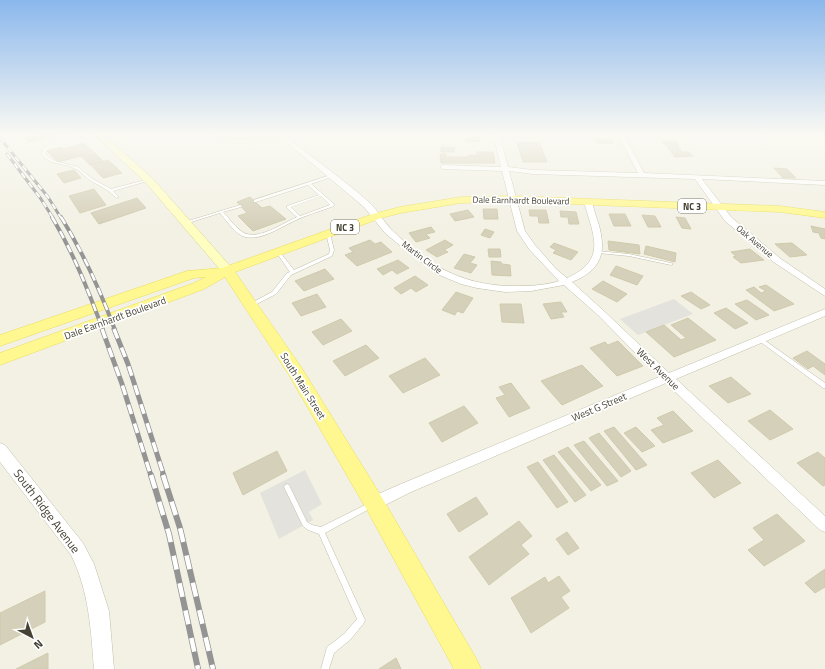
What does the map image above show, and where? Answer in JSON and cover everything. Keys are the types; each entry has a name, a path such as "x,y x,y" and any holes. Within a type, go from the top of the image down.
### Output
{"main road":[{"name":"South Main Street","path":"133,164 187,222 227,270 295,371 374,503 468,669"},
{"name":"Dale Earnhardt Boulevard","path":"0,359 199,286 227,270 377,216 400,210 461,200 513,199 780,210 825,215"},
{"name":"Dale Earnhardt Boulevard","path":"0,341 192,274 227,270"}],"street":[{"name":"Martin Circle","path":"317,164 368,206 386,229 424,261 455,279 483,286 510,289 544,287 564,281 590,268 595,262 598,252"},
{"name":"West Avenue","path":"504,164 521,231 532,247 564,281 602,314 825,525"},
{"path":"636,164 642,175"},
{"path":"443,167 505,168 533,172 825,183"},
{"name":"Oak Avenue","path":"697,177 728,219 778,261 825,293"},
{"path":"588,202 596,228 598,252"},
{"name":"West G Street","path":"374,503 413,485 825,312"},
{"name":"South Ridge Avenue","path":"0,450 77,549 85,564 99,611 104,669"}],"lane":[{"path":"68,164 79,169 90,179 112,190 117,197"},
{"path":"254,201 332,176"},
{"path":"112,190 149,180"},
{"path":"221,212 240,233 248,236 262,235 334,205 309,184"},
{"path":"300,218 288,207 322,195"},
{"path":"187,222 240,206"},
{"path":"251,305 274,293 289,274 331,255 332,250 328,233"},
{"path":"278,252 293,272"},
{"path":"598,252 629,255 672,264"},
{"path":"760,339 825,386"},
{"path":"287,487 305,524 310,528 321,531 374,503"},
{"path":"321,531 361,620 347,637 330,650 325,669"}],"shaded area":[{"path":"674,299 693,314 638,335 620,319"},
{"path":"305,470 322,504 309,512 313,520 279,539 260,493"}],"building":[{"path":"113,164 122,173 103,178 91,165"},
{"path":"774,168 787,169 796,178 783,178"},
{"path":"74,170 81,178 64,183 57,174"},
{"path":"94,189 106,205 80,213 69,196"},
{"path":"250,197 262,208 270,206 286,219 253,231 238,216 247,213 237,202"},
{"path":"137,198 146,208 99,224 91,213"},
{"path":"483,209 497,209 498,219 484,219"},
{"path":"468,210 474,217 455,221 450,214"},
{"path":"529,210 546,210 549,223 539,223 538,216 530,216"},
{"path":"560,211 576,212 579,224 569,224 568,217 561,217"},
{"path":"609,214 625,214 631,226 614,226"},
{"path":"642,215 655,216 661,227 648,227"},
{"path":"676,217 685,218 691,229 682,228"},
{"path":"811,226 825,229 825,239 821,238 819,233 813,232"},
{"path":"431,227 435,232 426,234 430,238 416,242 409,233"},
{"path":"485,229 494,232 490,238 481,235"},
{"path":"370,240 375,244 381,242 392,252 357,266 345,255 353,252 349,248"},
{"path":"445,240 453,245 444,250 448,252 437,257 426,250"},
{"path":"608,241 639,245 640,254 609,250"},
{"path":"554,243 578,252 571,260 553,253 556,250 550,247"},
{"path":"792,243 807,255 790,257 775,244"},
{"path":"646,246 676,253 675,262 644,254"},
{"path":"488,249 500,249 501,257 489,257"},
{"path":"750,249 764,260 741,263 733,257 736,256 731,252"},
{"path":"464,254 475,257 470,263 477,265 471,273 454,268"},
{"path":"398,260 409,268 397,274 392,270 383,275 377,269"},
{"path":"491,261 510,265 511,276 492,275"},
{"path":"616,266 643,276 637,285 610,275"},
{"path":"325,269 334,279 304,291 295,281"},
{"path":"415,276 428,285 416,292 411,288 401,294 394,288"},
{"path":"603,281 627,294 617,302 592,289"},
{"path":"766,285 794,304 774,311 746,290 754,287 761,293 766,291 759,287"},
{"path":"456,292 473,298 463,313 457,311 455,315 442,310"},
{"path":"691,292 710,305 701,309 681,296"},
{"path":"317,294 326,307 301,316 292,303"},
{"path":"747,300 769,315 756,320 735,304"},
{"path":"561,302 567,312 561,312 564,317 551,319 543,304"},
{"path":"500,304 521,304 524,323 502,322"},
{"path":"726,308 748,323 735,329 714,313"},
{"path":"688,318 716,340 674,357 646,332 664,325 681,340 686,338 671,325"},
{"path":"341,319 352,331 323,345 312,332"},
{"path":"618,341 643,366 617,376 590,348 605,342 608,345"},
{"path":"366,345 379,358 345,376 333,361"},
{"path":"807,351 825,364 825,375 813,366 808,369 793,358"},
{"path":"425,358 440,375 403,393 389,376"},
{"path":"582,365 603,386 562,405 541,381"},
{"path":"731,377 751,394 728,403 709,386"},
{"path":"511,383 530,408 509,417 496,398 505,395 499,387"},
{"path":"464,406 478,423 442,442 429,423"},
{"path":"770,410 793,429 770,440 748,421"},
{"path":"673,411 693,431 663,443 651,430 664,425 657,418"},
{"path":"614,427 647,465 636,470 604,431"},
{"path":"636,427 655,446 642,452 624,433"},
{"path":"599,433 631,471 621,477 589,438"},
{"path":"584,441 618,481 607,486 574,445"},
{"path":"568,447 601,485 591,491 558,452"},
{"path":"277,451 287,471 243,495 233,473"},
{"path":"818,452 825,458 825,485 823,486 797,463"},
{"path":"554,455 586,495 575,502 543,460"},
{"path":"718,460 741,483 714,498 691,473"},
{"path":"538,462 568,502 557,508 527,467"},
{"path":"476,497 488,514 459,532 447,514"},
{"path":"777,514 805,541 764,566 748,550 764,540 753,528"},
{"path":"519,521 532,536 521,545 529,554 489,585 469,557"},
{"path":"567,532 579,548 568,555 556,539"},
{"path":"825,569 825,587 815,593 805,583"},
{"path":"559,576 570,591 561,597 569,608 531,633 511,598 545,577 548,583"},
{"path":"45,591 45,622 0,645 0,613"},
{"path":"48,653 48,669 16,669"},
{"path":"396,658 401,669 379,669"}],"railway":[{"path":"15,164 41,199 53,218"},
{"path":"21,164 48,197 61,218"},
{"path":"52,217 74,258 103,330"},
{"path":"61,217 91,272 115,330"},
{"path":"102,329 122,384 151,476"},
{"path":"114,329 128,364 164,476"},
{"path":"151,475 169,534 198,669"},
{"path":"163,475 180,528 213,669"}]}
